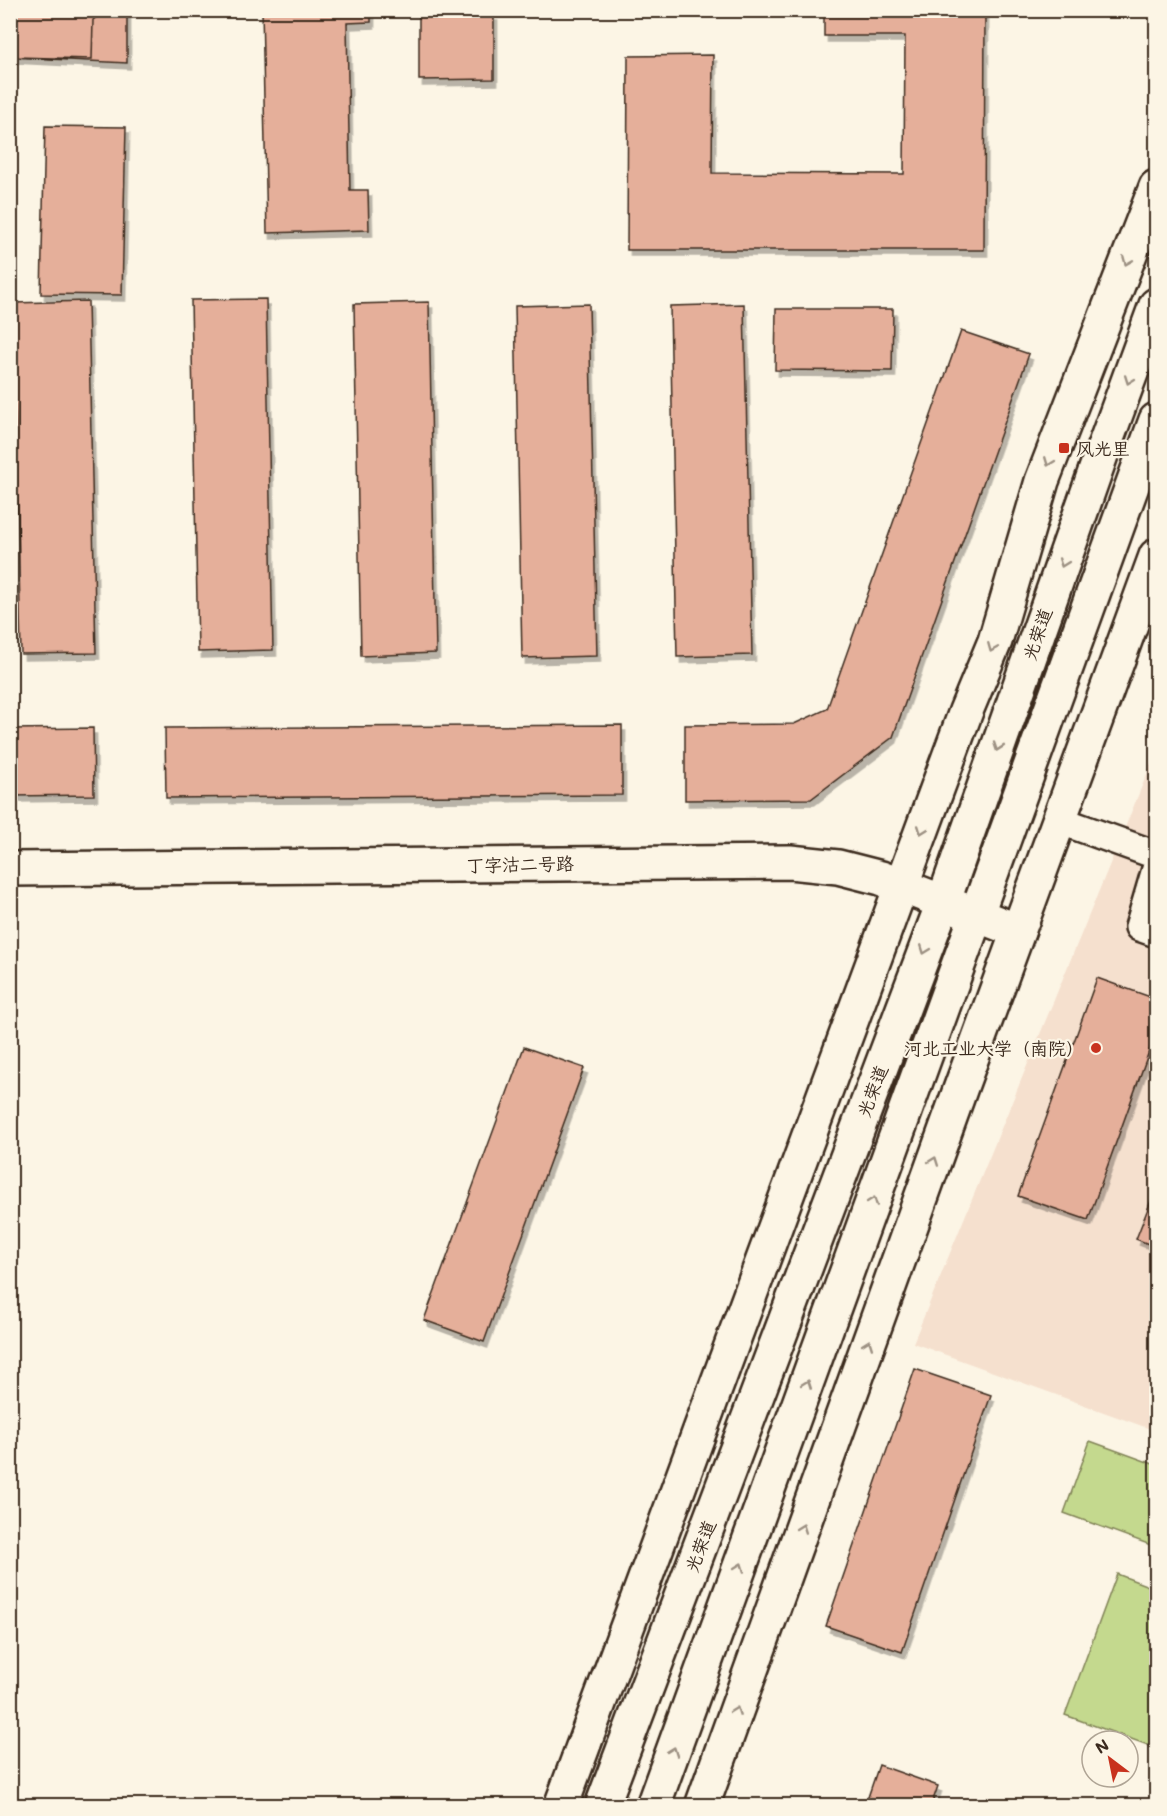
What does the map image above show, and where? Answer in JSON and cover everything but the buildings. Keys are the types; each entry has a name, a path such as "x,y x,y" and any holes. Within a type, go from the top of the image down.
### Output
{"main road":[{"path":"561,1806 966,711 995,640 1041,481 1156,187"},
{"name":"光荣道","path":"602,1806 943,903 1156,305"},
{"path":"653,1806 1156,420"},
{"path":"702,1806 1156,556"},
{"name":"丁字沽二号路","path":"10,869 790,862 838,867 881,878 1018,931"}],"street":[{"path":"1059,820 1156,855"},
{"path":"1156,869 1138,927 1156,933"}],"shaded area":[{"name":"河北工业大学（南院）","path":"1156,752 1156,1431 913,1343"}],"green space":[{"path":"1090,1441 1156,1465 1156,1547 1064,1513"},
{"path":"1117,1574 1156,1589 1156,1748 1140,1742 1140,1729 1104,1729 1065,1715"}],"place":[{"name":"风光里","path":"1064,448"},
{"name":"河北工业大学（南院）","path":"1096,1048"}]}
